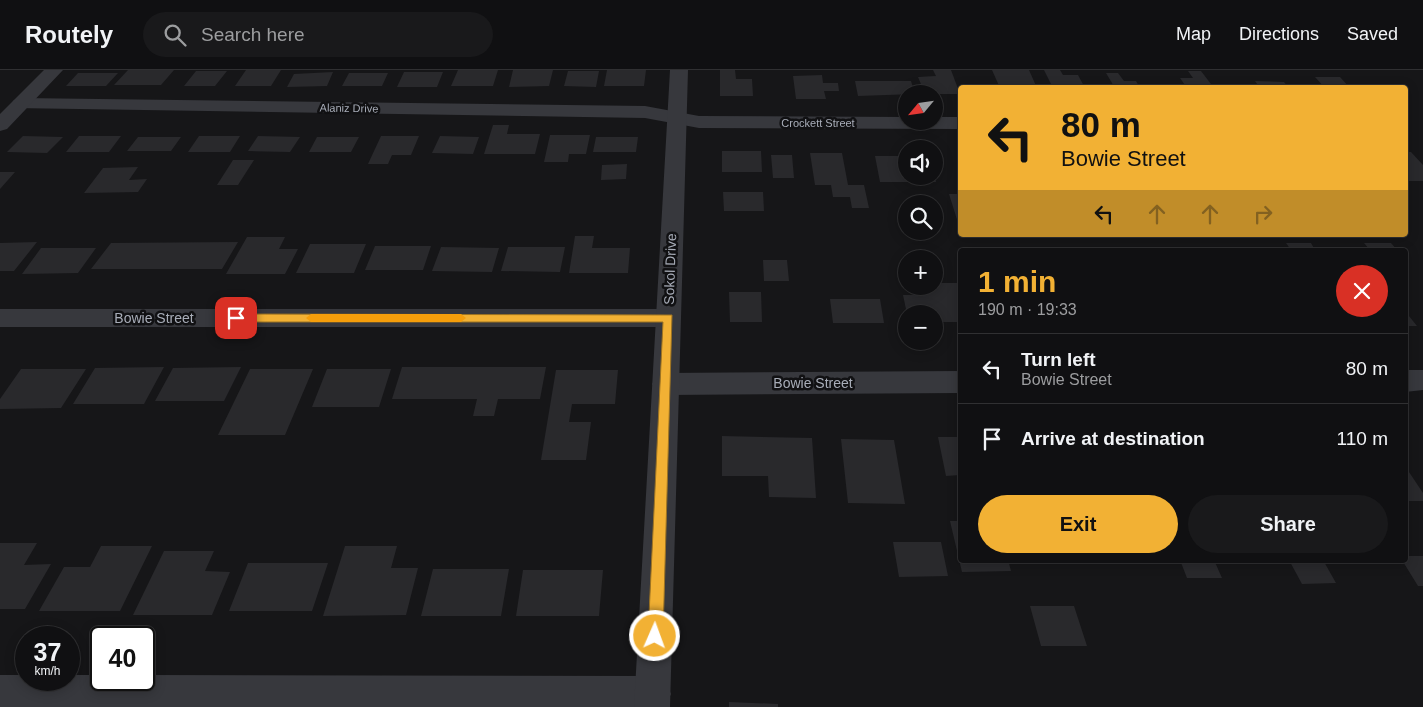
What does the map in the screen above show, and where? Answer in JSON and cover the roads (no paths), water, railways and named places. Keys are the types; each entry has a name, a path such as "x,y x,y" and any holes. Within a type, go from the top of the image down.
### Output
{"street":[{"path":"0,125 54,70"},
{"name":"Sokol Drive","path":"653,701 679,70"},
{"name":"Alaniz Drive","path":"21,104 645,112 676,118"},
{"name":"Crockett Street","path":"676,118 699,122 958,123"},
{"name":"Bowie Street","path":"0,318 668,318"},
{"path":"1408,380 1423,380"},
{"name":"Bowie Street","path":"666,384 958,382"},
{"path":"0,693 653,701"}]}
